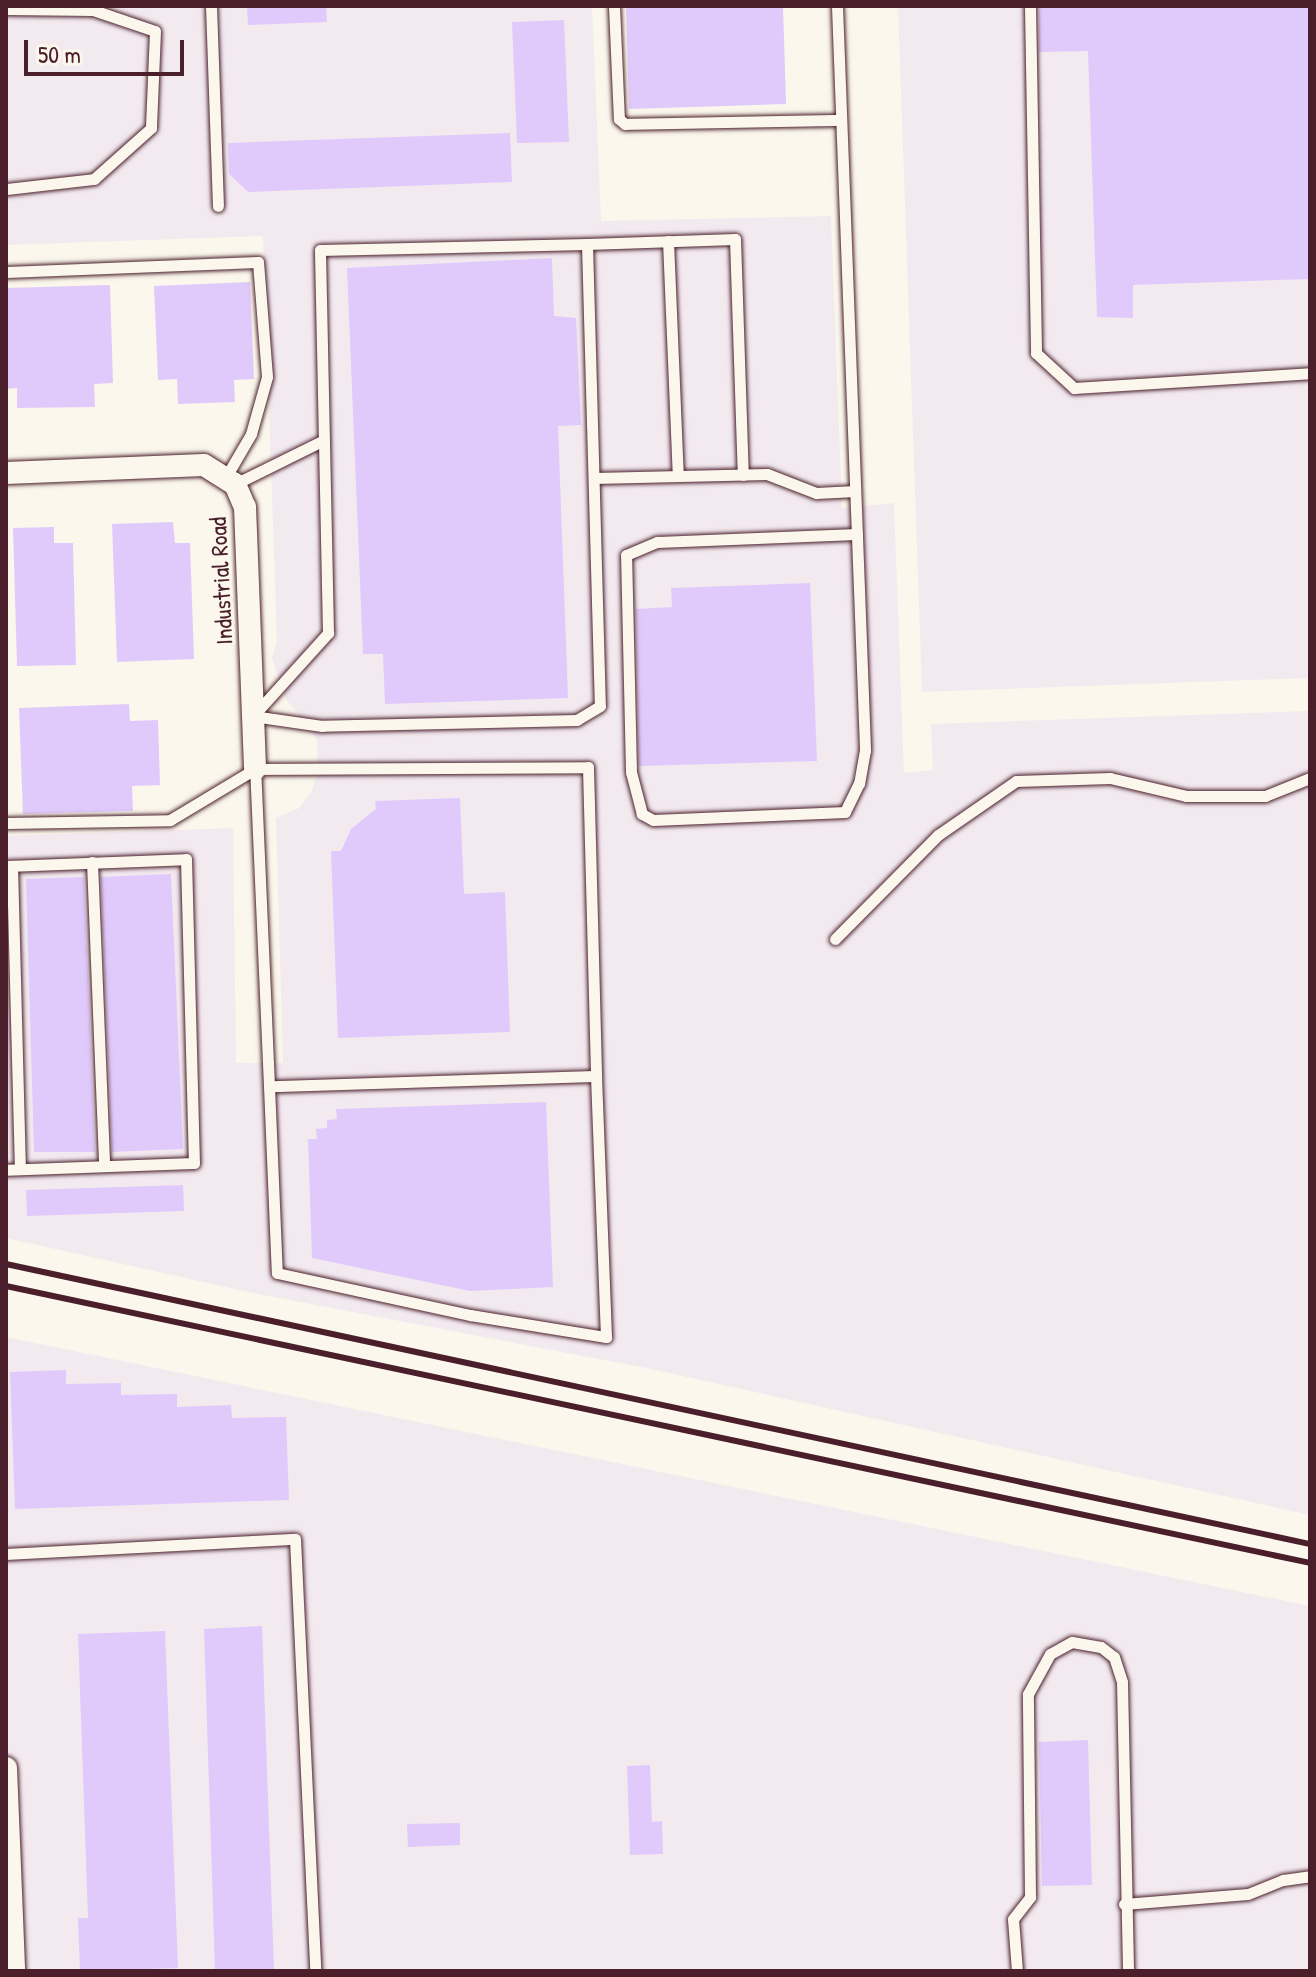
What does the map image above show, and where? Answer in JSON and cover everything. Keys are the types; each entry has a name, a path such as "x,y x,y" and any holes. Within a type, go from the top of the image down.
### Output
{"street":[{"path":"6,473 204,465 231,480"},
{"name":"Industrial Road","path":"231,480 245,507 255,769"},
{"path":"6,1768 14,1971"}],"lane":[{"path":"211,6 218,206"},
{"path":"614,6 619,119 625,124 841,120"},
{"path":"837,6 841,120 857,534 865,750 859,783 845,812 653,820 642,814 631,772 622,567 626,555 657,542 857,534"},
{"path":"1030,6 1036,353 1074,388 1310,373"},
{"path":"6,9 93,10 155,31 151,128 94,179 6,189"},
{"path":"253,716 328,633 320,250 735,239 743,475"},
{"path":"668,241 678,476"},
{"path":"253,716 322,726 577,720 593,714 600,706 587,244"},
{"path":"6,272 258,262 267,377 251,434 231,480"},
{"path":"231,480 324,440"},
{"path":"594,478 767,474 816,493 855,491"},
{"path":"6,823 170,820 255,769 588,767 606,1337 470,1315 277,1273 255,769"},
{"path":"835,939 938,835 1016,781 1110,778 1186,796 1265,796 1310,778"},
{"path":"6,1170 194,1163 186,859 9,866 20,1169"},
{"path":"92,862 104,1166"},
{"path":"269,1086 596,1076"},
{"path":"6,1554 295,1539 315,1971"},
{"path":"1017,1971 1013,1919 1030,1897 1028,1694 1050,1654 1072,1642 1101,1647 1114,1657 1122,1682 1124,1904 1128,1971"},
{"path":"1124,1904 1248,1894 1283,1880 1310,1876"}],"shaded area":[{"path":"6,6 592,6 601,221 831,216 842,508 894,503 904,773 933,770 931,724 1310,711 1310,1515 646,1368 248,1292 6,1238 6,836 233,828 236,1063 283,1063 276,818 299,808 312,791 318,770 317,739 286,699 272,658 277,642 263,236 6,245"},
{"path":"898,6 1310,6 1310,678 922,692"},
{"path":"6,1337 1310,1606 1310,1971 6,1971"}],"building":[{"path":"247,6 326,6 327,22 248,25"},
{"path":"626,6 783,6 786,104 629,109"},
{"path":"1039,6 1310,6 1310,279 1133,285 1133,318 1097,317 1088,51 1039,52"},
{"path":"564,20 569,142 517,143 512,22"},
{"path":"510,133 512,182 248,192 229,174 228,143"},
{"path":"552,258 554,316 576,318 581,425 558,426 568,698 385,704 383,654 363,654 347,268"},
{"path":"250,282 254,379 234,380 235,402 178,404 177,379 158,380 154,286"},
{"path":"110,285 113,383 94,384 95,407 17,408 17,388 6,389 6,288"},
{"path":"173,522 175,543 190,543 194,659 117,662 112,524"},
{"path":"54,527 54,543 73,543 76,665 17,666 13,528"},
{"path":"810,583 817,761 639,766 636,609 672,607 671,588"},
{"path":"129,704 130,721 158,720 160,785 132,786 133,811 23,814 19,708"},
{"path":"460,798 464,894 505,892 510,1032 338,1038 331,851 341,851 351,829 376,809 375,801"},
{"path":"171,874 183,1149 112,1152 101,877"},
{"path":"84,877 95,1152 34,1152 26,879"},
{"path":"546,1102 553,1287 470,1291 312,1258 308,1139 317,1139 316,1129 327,1128 327,1120 337,1119 336,1109"},
{"path":"183,1185 184,1211 27,1216 26,1190"},
{"path":"66,1370 66,1384 121,1383 121,1395 177,1394 177,1407 231,1405 232,1418 286,1417 289,1500 15,1509 10,1372"},
{"path":"262,1626 274,1971 215,1971 204,1629"},
{"path":"165,1631 178,1968 80,1971 78,1918 88,1918 78,1634"},
{"path":"1088,1740 1092,1885 1042,1886 1039,1742"},
{"path":"650,1765 652,1822 662,1821 663,1854 630,1855 627,1766"},
{"path":"460,1823 460,1845 408,1847 407,1824"}],"railway":[{"path":"6,1264 1310,1544"},
{"path":"6,1286 1310,1563"}]}
